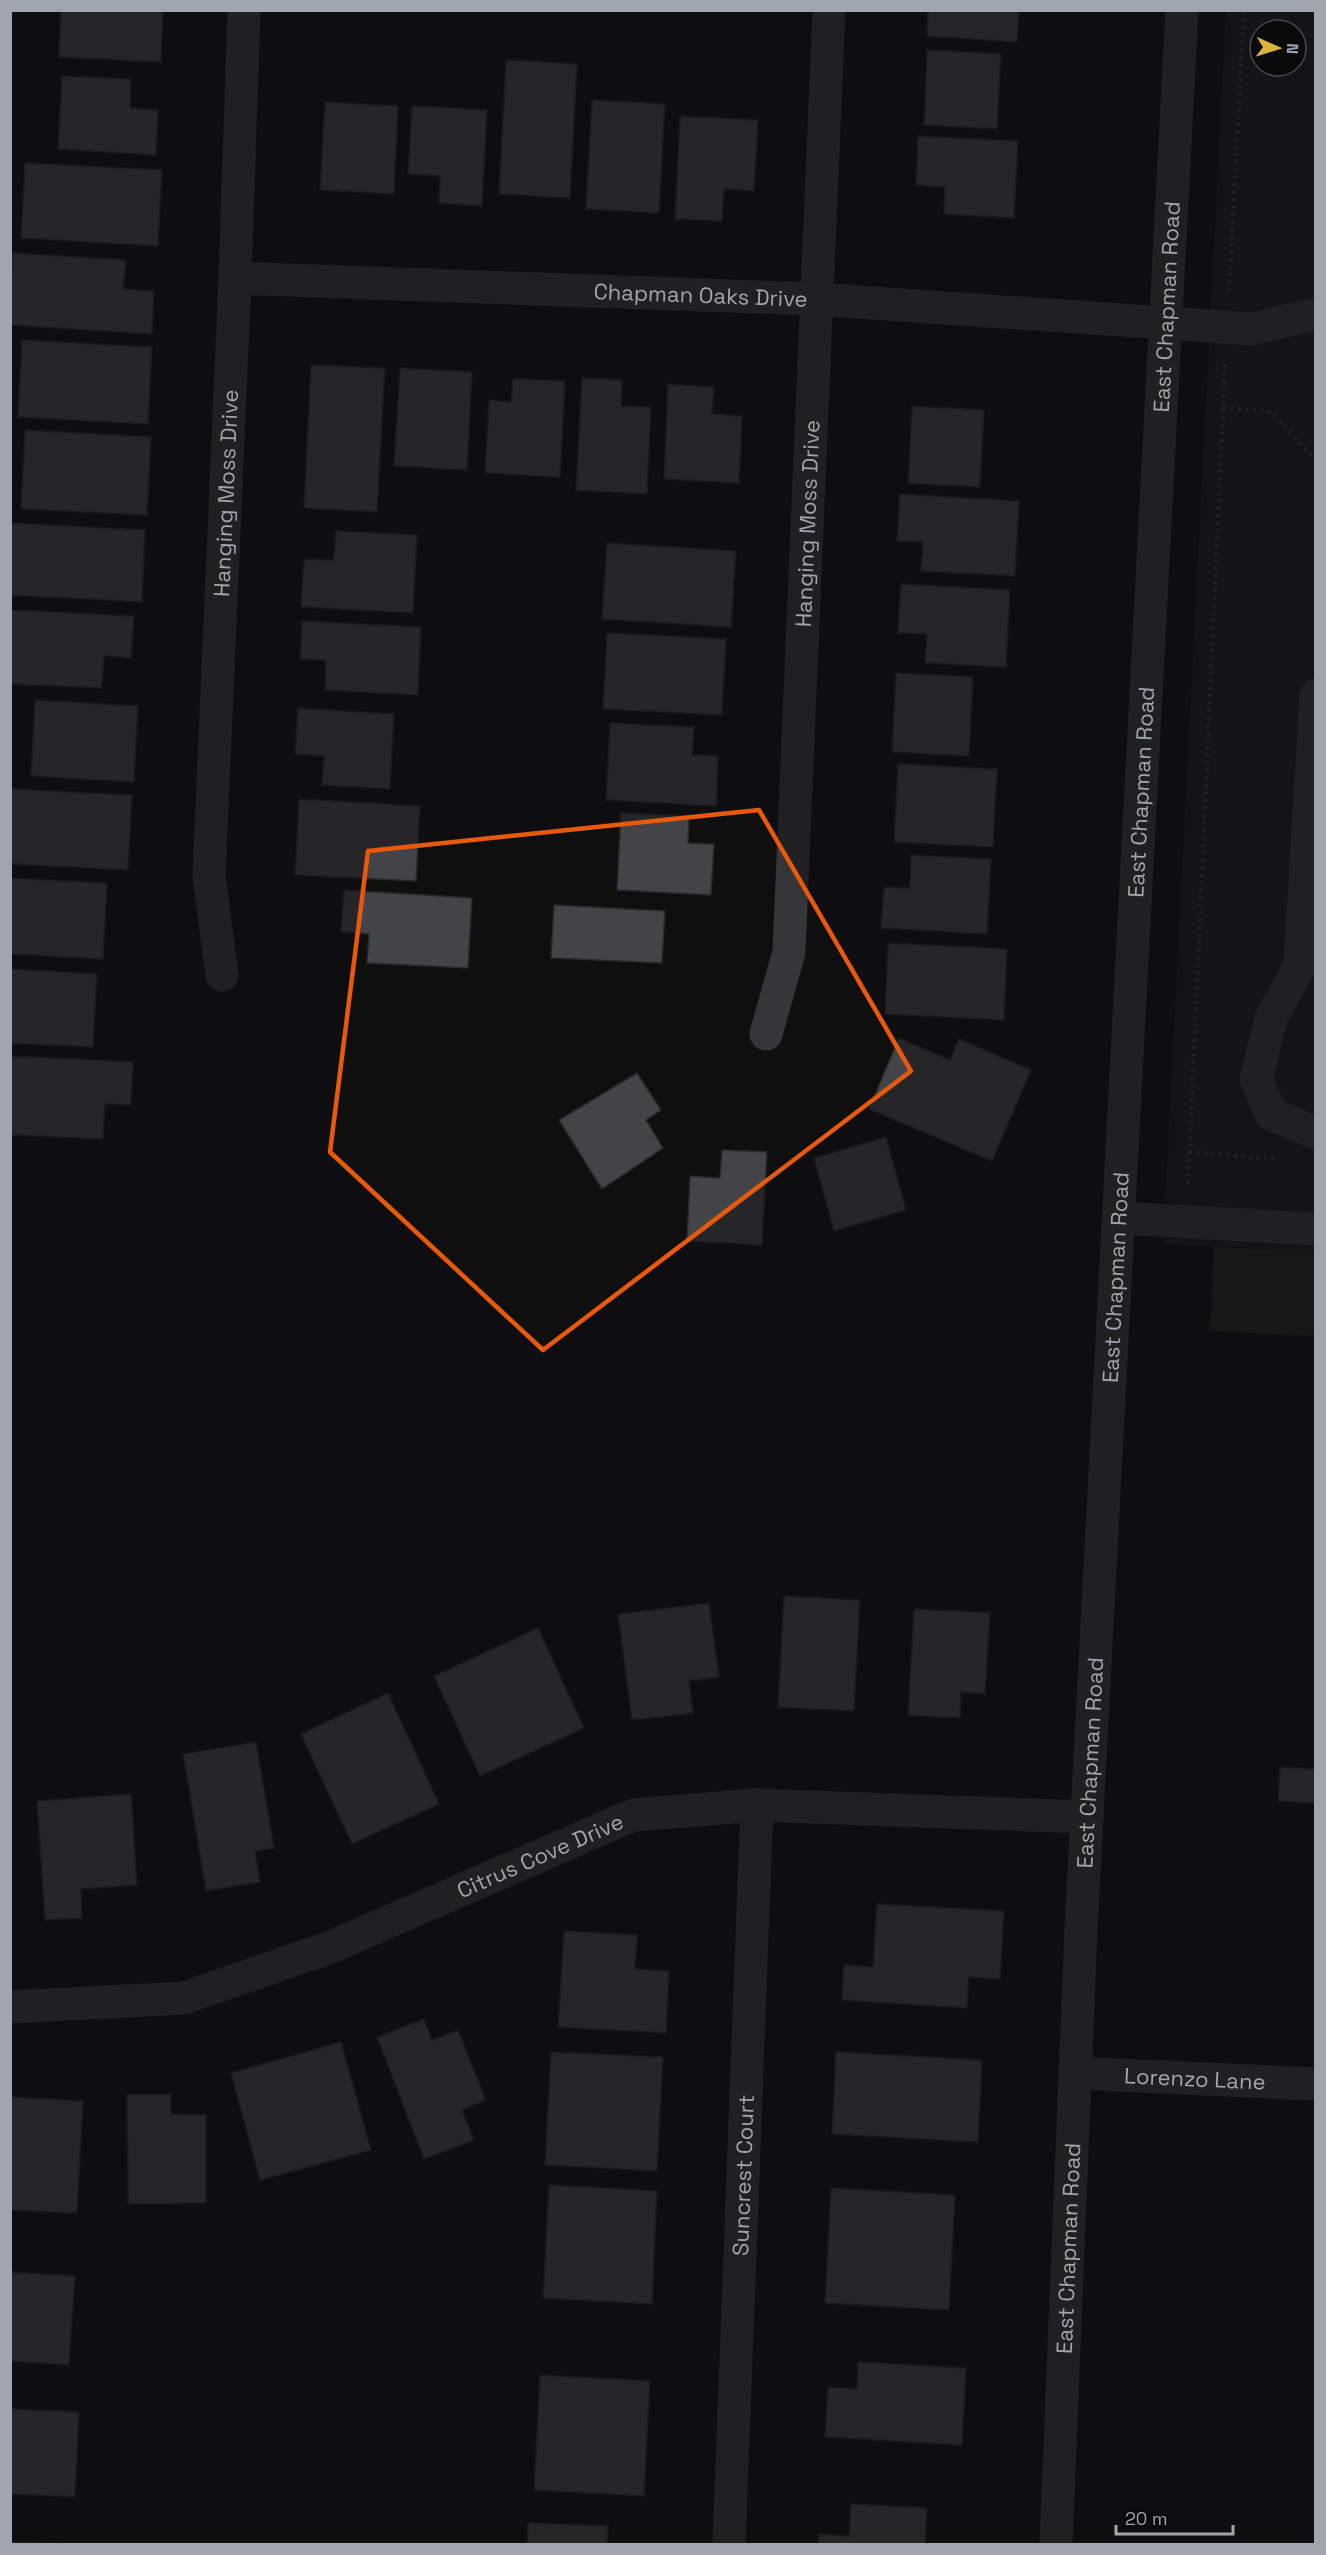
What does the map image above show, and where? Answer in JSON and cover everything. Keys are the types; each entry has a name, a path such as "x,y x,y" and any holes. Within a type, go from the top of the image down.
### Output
{"street":[{"name":"Hanging Moss Drive","path":"222,975 209,876 235,278 244,10"},
{"name":"Hanging Moss Drive","path":"766,1034 789,952 829,10"},
{"name":"East Chapman Road","path":"1056,2544 1087,1817 1182,10"},
{"name":"Chapman Oaks Drive","path":"235,278 815,299 1252,329 1316,314"},
{"path":"1316,695 1300,965 1271,1018 1256,1079 1271,1114 1316,1133"},
{"path":"1119,1218 1316,1229"},
{"name":"Citrus Cove Drive","path":"10,2007 184,1998 331,1947 633,1815 757,1805 1087,1817"},
{"name":"Suncrest Court","path":"729,2544 757,1805"},
{"name":"Lorenzo Lane","path":"1075,2073 1316,2084"}],"path":[{"path":"1186,1221 1223,408 1244,10"},
{"path":"1223,408 1272,412 1316,460"},
{"path":"1189,1152 1283,1160"}],"highlighted area":[{"path":"759,810 911,1071 543,1350 330,1152 368,851"}],"shaded area":[{"path":"1226,11 1315,11 1315,1251 1163,1244"},
{"path":"1214,1247 1315,1251 1315,1336 1210,1331"}],"building":[{"path":"61,10 163,10 161,62 59,57"},
{"path":"928,10 1019,10 1017,42 927,36"},
{"path":"927,50 1001,54 997,129 924,125"},
{"path":"506,60 577,64 570,198 499,194"},
{"path":"62,76 131,79 130,108 158,110 156,155 58,149"},
{"path":"592,100 665,104 659,213 586,209"},
{"path":"325,102 398,106 394,194 320,190"},
{"path":"412,106 487,110 482,206 439,203 440,176 408,174"},
{"path":"680,116 758,120 754,191 724,189 722,221 675,219"},
{"path":"918,136 1018,141 1014,218 944,214 945,187 916,185"},
{"path":"25,163 162,170 158,246 21,238"},
{"path":"12,253 126,260 123,289 154,291 152,334 10,325"},
{"path":"22,340 152,347 148,424 18,417"},
{"path":"311,365 385,368 377,512 304,508"},
{"path":"400,368 472,372 467,470 394,466"},
{"path":"582,378 622,380 621,406 651,407 647,494 576,490"},
{"path":"513,379 565,381 560,477 485,473 489,400 511,402"},
{"path":"668,384 714,387 712,414 742,416 739,483 664,479"},
{"path":"912,406 984,410 980,487 908,483"},
{"path":"25,430 151,437 147,515 21,509"},
{"path":"900,494 1019,501 1015,576 921,571 923,542 897,541"},
{"path":"11,523 145,530 142,602 10,595"},
{"path":"336,531 417,535 413,613 301,607 304,559 334,560"},
{"path":"607,543 736,551 731,627 602,619"},
{"path":"901,584 1010,590 1006,667 925,663 927,634 898,633"},
{"path":"10,610 134,616 131,658 104,656 102,688 10,684"},
{"path":"302,621 421,627 418,695 325,690 326,660 300,659"},
{"path":"607,633 726,639 722,715 603,709"},
{"path":"896,673 973,677 969,756 892,752"},
{"path":"35,700 138,706 134,782 31,776"},
{"path":"298,708 394,714 390,789 322,785 324,756 295,754"},
{"path":"610,723 694,727 692,755 718,756 716,806 606,800"},
{"path":"898,764 997,769 993,847 894,842"},
{"path":"10,789 132,795 128,870 10,864"},
{"path":"299,799 420,806 416,881 295,875"},
{"path":"621,813 689,816 688,843 714,844 711,895 617,890"},
{"path":"911,855 991,859 987,934 881,928 884,887 910,888"},
{"path":"10,878 107,883 103,959 10,954"},
{"path":"344,890 472,898 468,968 367,963 369,934 341,932"},
{"path":"554,905 665,911 662,963 551,958"},
{"path":"888,943 1007,949 1004,1020 885,1014"},
{"path":"10,969 97,974 93,1047 10,1043"},
{"path":"899,1038 950,1060 959,1039 1031,1070 992,1161 869,1109"},
{"path":"10,1056 133,1062 131,1105 105,1104 103,1139 10,1135"},
{"path":"637,1073 661,1110 646,1120 663,1148 602,1189 559,1120"},
{"path":"886,1137 906,1210 834,1231 814,1158"},
{"path":"722,1150 767,1152 762,1245 687,1241 690,1176 720,1178"},
{"path":"784,1596 860,1600 854,1711 778,1707"},
{"path":"709,1603 719,1677 689,1681 693,1713 632,1720 618,1614"},
{"path":"914,1609 990,1613 985,1694 961,1692 960,1718 908,1715"},
{"path":"538,1628 584,1728 480,1776 434,1676"},
{"path":"388,1693 439,1804 352,1844 301,1734"},
{"path":"256,1742 274,1848 255,1851 260,1882 206,1891 183,1754"},
{"path":"1280,1767 1316,1769 1316,1803 1278,1801"},
{"path":"131,1794 137,1885 81,1889 82,1918 45,1920 37,1801"},
{"path":"877,1904 1004,1911 1000,1979 969,1977 967,2008 842,2000 844,1965 873,1967"},
{"path":"564,1931 637,1935 635,1969 669,1971 666,2033 558,2027"},
{"path":"424,2019 432,2040 458,2030 486,2100 462,2110 474,2140 424,2159 377,2037"},
{"path":"341,2042 371,2150 260,2180 231,2073"},
{"path":"551,2052 663,2057 657,2171 545,2165"},
{"path":"836,2052 982,2060 978,2142 832,2134"},
{"path":"127,2094 171,2094 171,2114 206,2115 206,2203 128,2204"},
{"path":"10,2097 83,2101 77,2213 10,2210"},
{"path":"549,2185 657,2191 652,2304 543,2298"},
{"path":"831,2188 955,2195 949,2310 825,2303"},
{"path":"10,2272 75,2276 69,2365 10,2361"},
{"path":"858,2362 966,2368 962,2445 825,2437 828,2387 857,2389"},
{"path":"540,2375 650,2381 644,2496 534,2490"},
{"path":"10,2409 79,2412 75,2497 10,2494"},
{"path":"851,2504 927,2508 925,2544 818,2544 819,2534 849,2536"},
{"path":"528,2523 608,2526 607,2544 527,2544"},
{"path":"10,2542 72,2544 10,2544"}]}
